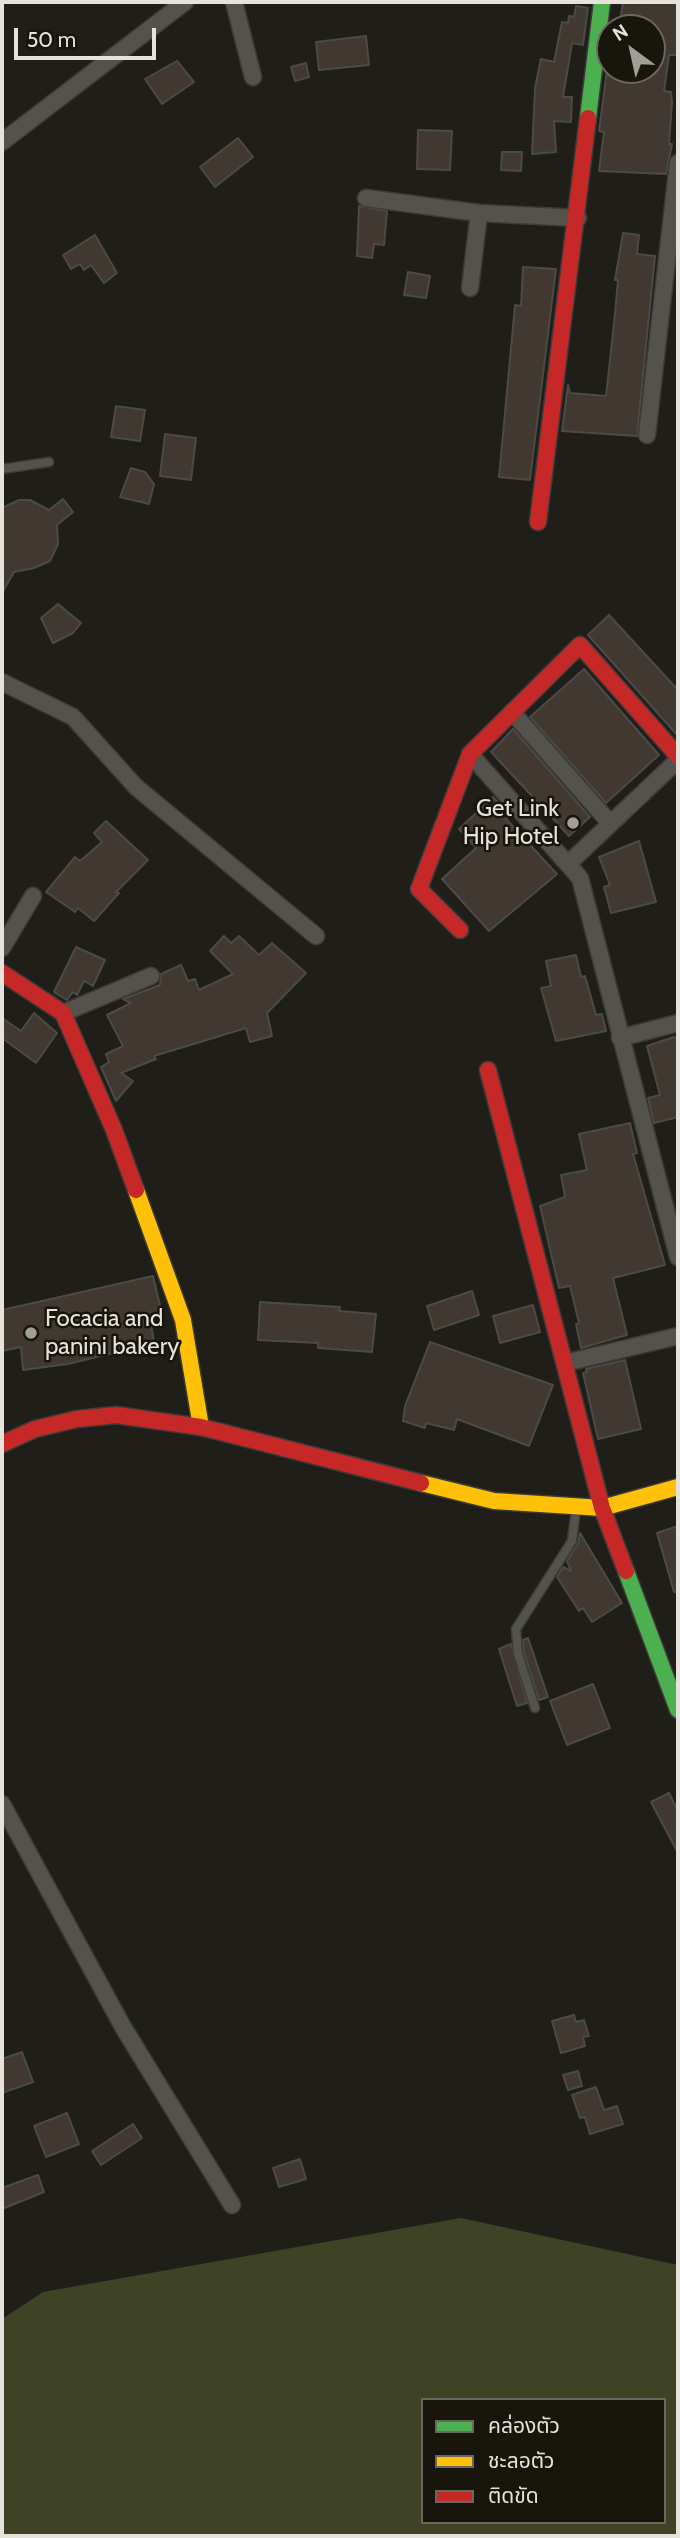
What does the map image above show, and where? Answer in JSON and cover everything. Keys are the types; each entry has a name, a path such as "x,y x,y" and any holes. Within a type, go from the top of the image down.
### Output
{"street":[{"path":"2,142 185,2"},
{"path":"234,2 253,77"},
{"path":"538,522 578,218 602,2"},
{"path":"647,435 678,163"},
{"path":"366,198 479,213 578,218"},
{"path":"470,288 479,213"},
{"path":"460,930 419,889 470,754 580,645 678,758 569,863"},
{"path":"2,682 73,717 136,787 316,936"},
{"path":"512,712 610,823"},
{"path":"470,754 580,878 678,1257"},
{"path":"2,948 33,896"},
{"path":"2,973 63,1013 114,1130 183,1320 201,1427"},
{"path":"63,1013 151,976"},
{"path":"620,1038 678,1023"},
{"path":"488,1070 602,1508 678,1710"},
{"path":"565,1363 678,1336"},
{"path":"2,1444 35,1429 76,1419 116,1415 201,1427 495,1501 602,1508 678,1488"},
{"path":"2,1804 123,2026 232,2205"}],"lane":[{"path":"2,469 49,462"},
{"path":"535,1708 518,1654 516,1629 572,1541 576,1508"}],"green space":[{"path":"461,2218 678,2265 678,2536 2,2536 2,2319 43,2292"}],"building":[{"path":"623,2 678,2 678,55 669,55 666,77 666,14 621,14"},
{"path":"576,6 588,8 583,45 572,43 563,97 572,97 571,122 554,121 556,152 532,154 535,88 541,59 554,62 562,22 568,23 569,16 574,17"},
{"path":"366,36 369,65 319,70 316,42"},
{"path":"177,61 194,82 162,104 145,79"},
{"path":"306,63 309,77 295,81 291,67"},
{"path":"605,84 665,84 664,91 671,92 669,144 672,144 666,174 599,171 604,132 599,131"},
{"path":"418,130 452,131 450,170 417,169"},
{"path":"238,138 253,157 215,187 200,167"},
{"path":"502,152 522,152 521,171 501,170"},
{"path":"359,206 387,211 384,245 374,244 372,258 357,256"},
{"path":"623,233 639,235 637,254 655,256 637,436 562,431 568,385 570,393 606,396 618,280 615,280"},
{"path":"95,235 117,273 104,283 91,265 84,270 80,264 71,269 63,255"},
{"path":"523,267 556,269 530,480 499,477 515,305 521,306"},
{"path":"408,272 430,276 426,298 404,295"},
{"path":"116,406 145,410 140,441 111,437"},
{"path":"165,434 196,438 191,480 160,476"},
{"path":"131,468 145,472 154,484 149,504 120,497"},
{"path":"63,499 73,512 57,525 58,544 50,561 14,572 2,593 2,508 19,500 30,500 49,510"},
{"path":"58,604 81,623 73,633 53,643 41,618"},
{"path":"609,615 678,690 678,736 588,635"},
{"path":"584,669 659,755 606,803 530,717"},
{"path":"513,729 590,817 569,836 491,752"},
{"path":"493,797 510,816 506,819 557,874 489,931 442,879 476,848 459,829"},
{"path":"106,821 148,860 116,892 119,893 94,921 78,908 75,912 46,892 75,857 80,861 102,842 94,833"},
{"path":"639,841 656,902 611,913 604,887 610,885 599,857"},
{"path":"224,936 231,943 239,936 259,955 272,943 306,973 267,1013 272,1036 250,1042 246,1028 154,1056 156,1059 121,1073 133,1081 116,1101 101,1067 109,1062 106,1054 123,1046 107,1015 131,1003 123,999 160,985 161,974 181,965 188,981 195,979 199,990 233,974 210,951"},
{"path":"76,947 105,960 93,986 84,981 77,995 73,992 67,1000 54,992"},
{"path":"576,955 581,977 585,976 596,1015 602,1014 606,1031 556,1041 541,988 551,986 546,961"},
{"path":"34,1013 57,1033 36,1063 2,1038 2,1018 21,1031"},
{"path":"674,1037 678,1041 678,1117 654,1123 648,1098 660,1095 647,1046"},
{"path":"630,1123 637,1153 633,1154 665,1265 613,1278 627,1335 581,1348 576,1324 579,1323 570,1286 559,1288 540,1206 565,1197 561,1175 587,1170 579,1134"},
{"path":"153,1276 162,1314 150,1316 154,1343 68,1364 23,1370 21,1347 2,1351 2,1310"},
{"path":"472,1291 479,1315 434,1330 427,1306"},
{"path":"260,1302 340,1307 339,1311 376,1314 372,1352 318,1348 318,1343 258,1340"},
{"path":"533,1305 540,1332 500,1343 493,1316"},
{"path":"430,1342 553,1385 529,1446 457,1419 454,1430 426,1423 425,1428 403,1421 405,1406"},
{"path":"625,1360 641,1429 598,1439 583,1373 587,1372 586,1369"},
{"path":"678,1526 678,1591 674,1592 657,1533"},
{"path":"580,1533 622,1603 592,1622 583,1608 579,1611 557,1577 563,1567 571,1571 567,1561 578,1544"},
{"path":"528,1638 548,1697 539,1700 524,1653 523,1640"},
{"path":"511,1644 527,1703 517,1706 499,1649"},
{"path":"593,1684 610,1728 567,1745 550,1701"},
{"path":"669,1793 678,1811 678,1853 651,1802"},
{"path":"574,2015 576,2022 584,2020 589,2036 583,2037 585,2046 561,2053 552,2021"},
{"path":"22,2052 33,2082 2,2093 2,2059"},
{"path":"578,2071 582,2086 568,2090 563,2075"},
{"path":"596,2087 604,2110 617,2106 623,2124 590,2134 585,2117 580,2118 572,2095"},
{"path":"67,2113 79,2144 46,2157 34,2126"},
{"path":"133,2124 142,2138 101,2165 92,2151"},
{"path":"300,2159 306,2179 279,2187 273,2168"},
{"path":"38,2175 44,2192 2,2209 2,2188"}],"traffic: fast":[{"path":"588,118 602,2"},
{"path":"626,1571 678,1710"}],"traffic: slow":[{"path":"136,1190 183,1320 201,1427"},
{"path":"421,1483 494,1501 602,1508 678,1487"}],"traffic: jam":[{"path":"538,522 588,118"},
{"path":"460,930 419,889 470,754 580,645 678,756"},
{"path":"2,973 63,1013 114,1130 136,1190"},
{"path":"488,1070 602,1508 626,1571"},
{"path":"2,1444 35,1429 77,1419 116,1415 201,1427 421,1483"}],"place":[{"name":"Get Link Hip Hotel","path":"573,823"},
{"name":"Focacia and panini bakery","path":"31,1333"}]}
